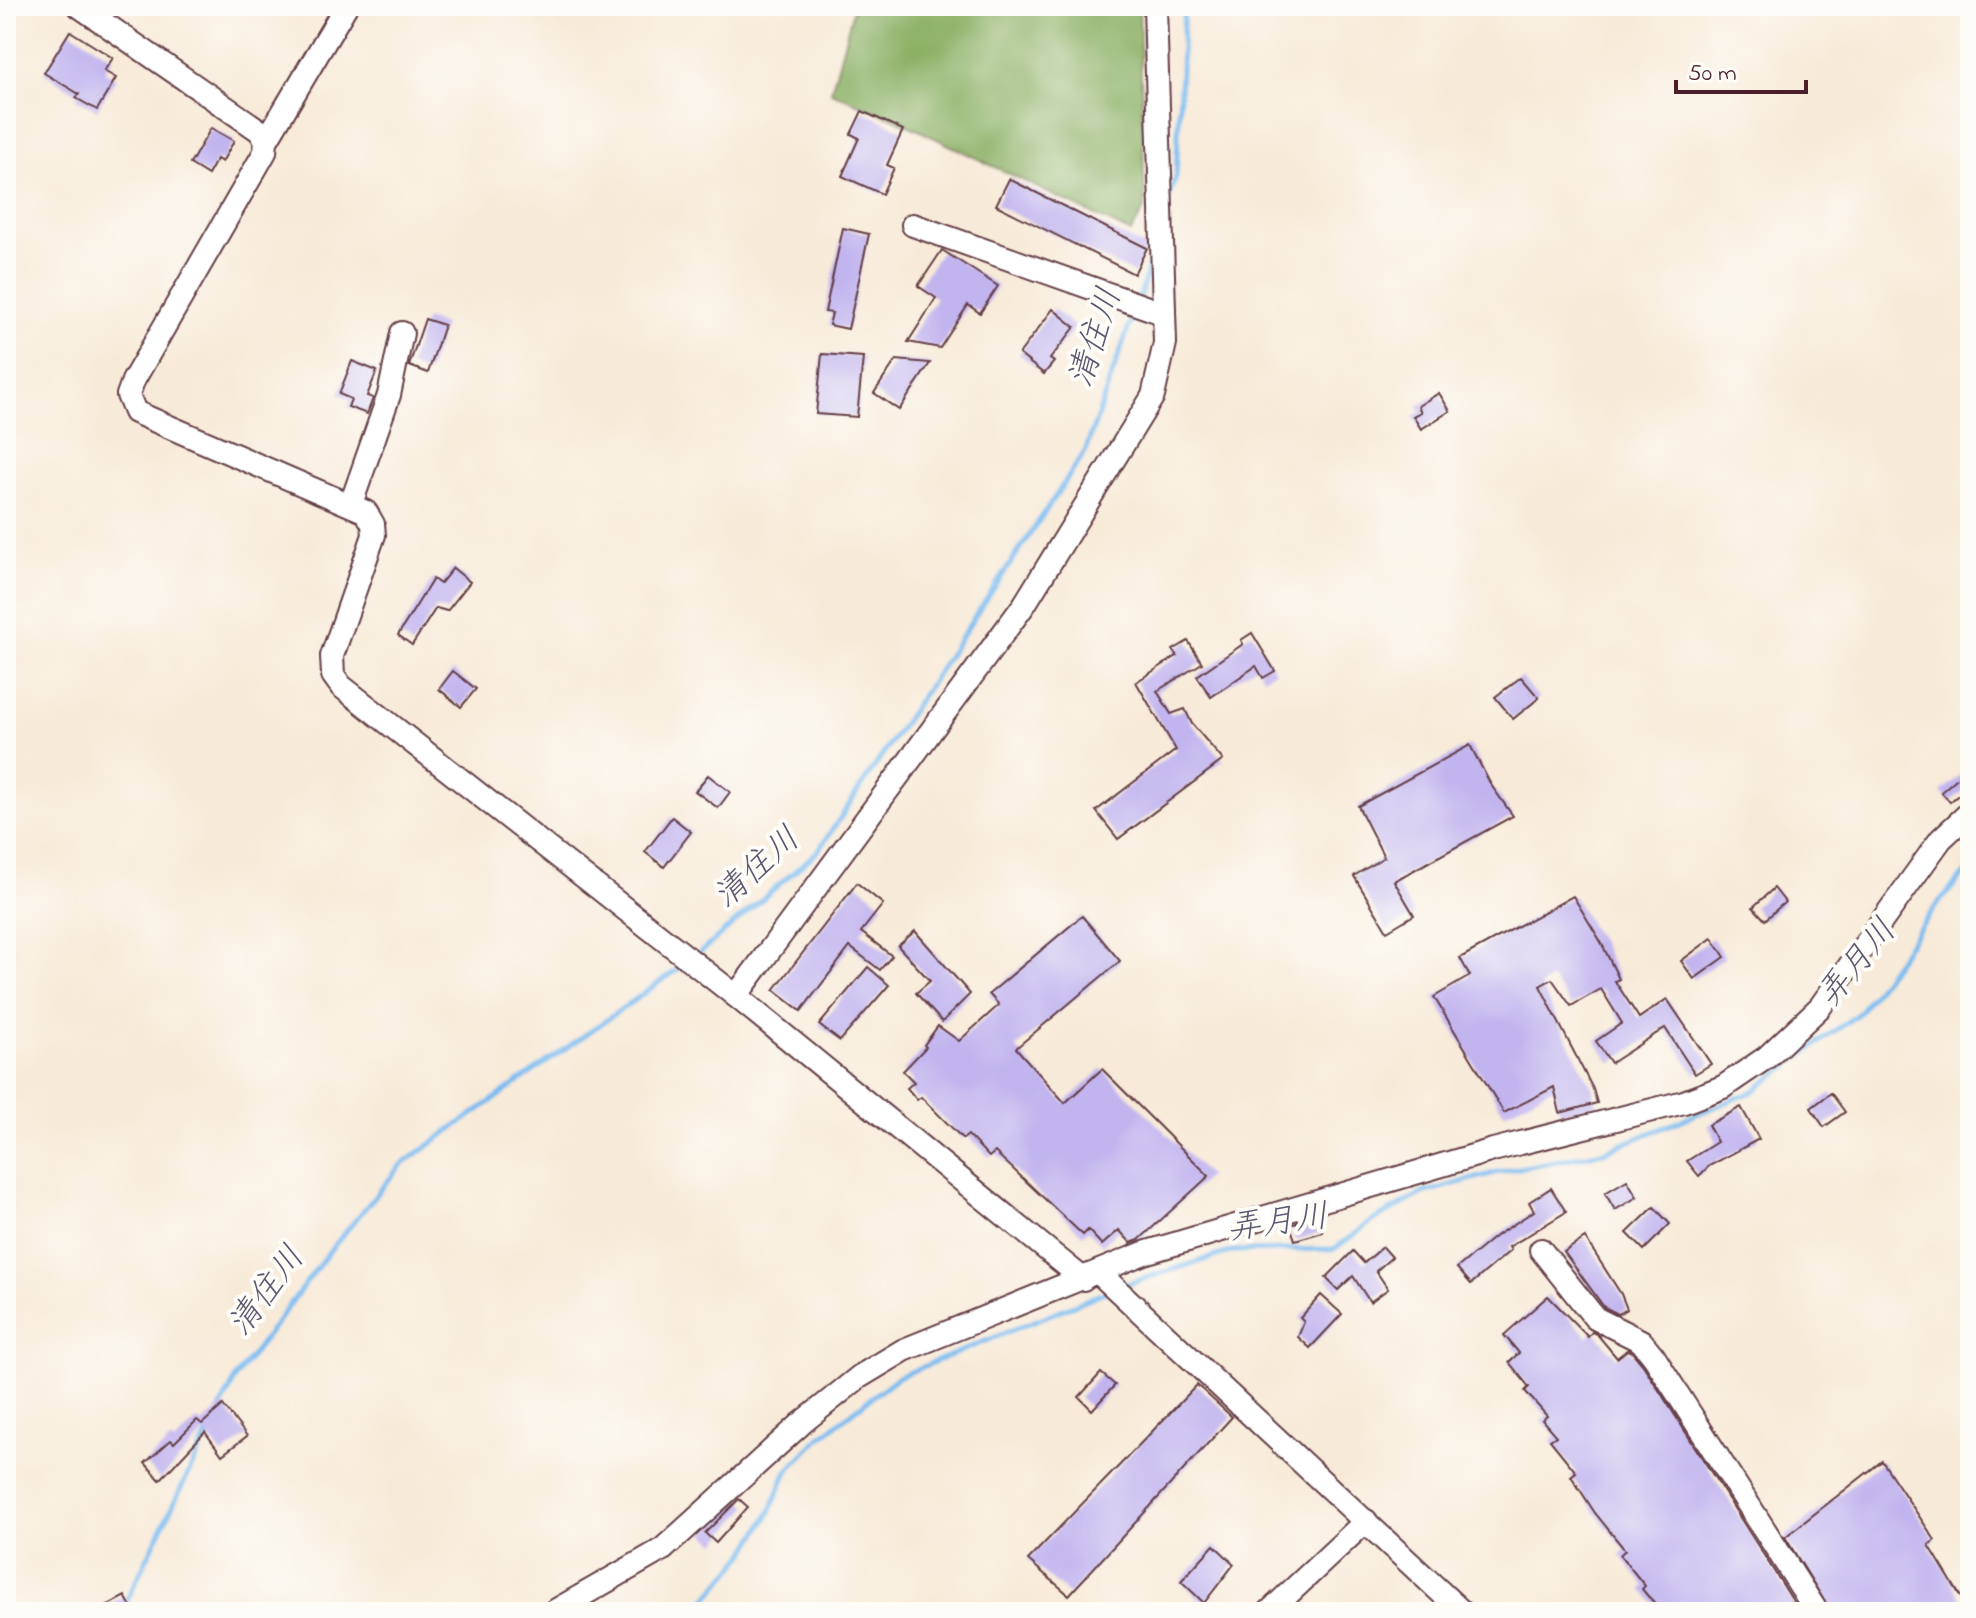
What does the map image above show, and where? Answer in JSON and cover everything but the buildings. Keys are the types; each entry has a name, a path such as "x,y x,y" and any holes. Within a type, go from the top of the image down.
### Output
{"street":[{"path":"79,6 260,131 266,141"},
{"path":"346,6 266,141 265,152 133,381 128,395 135,412 366,512 373,524 374,535 332,656 333,675 341,686 1091,1276 1366,1521 1462,1612"},
{"path":"736,996 1024,605 1153,396 1163,361 1155,6"},
{"path":"913,225 1162,313"},
{"path":"351,504 389,395 402,333"},
{"path":"553,1612 663,1549 859,1377 904,1350 1144,1253 1493,1150 1684,1102 1723,1087 1767,1057 1820,1007 1941,839 1970,812"},
{"path":"1541,1250 1595,1318 1641,1341 1654,1357 1817,1612"},
{"path":"1269,1612 1366,1521"}],"green space":[{"path":"854,6 1139,6 1145,207 1131,233 906,124 831,92"}],"waterway":[{"name":"清住川","path":"1170,196 1176,176 1184,6"},
{"name":"清住川","path":"1139,299 1153,252"},
{"name":"清住川","path":"695,957 818,851 1085,452 1135,309"},
{"name":"弄月川","path":"1123,1285 1233,1251 1334,1249 1374,1220 1423,1193 1498,1172 1603,1152 1752,1092 1859,1013 1938,903 1970,868"},
{"name":"清住川","path":"219,1411 236,1377 328,1253 401,1165 684,965"},
{"name":"弄月川","path":"695,1612 745,1554 770,1512 787,1471 818,1439 898,1377 1110,1290"},
{"name":"清住川","path":"121,1612 209,1431"}]}
